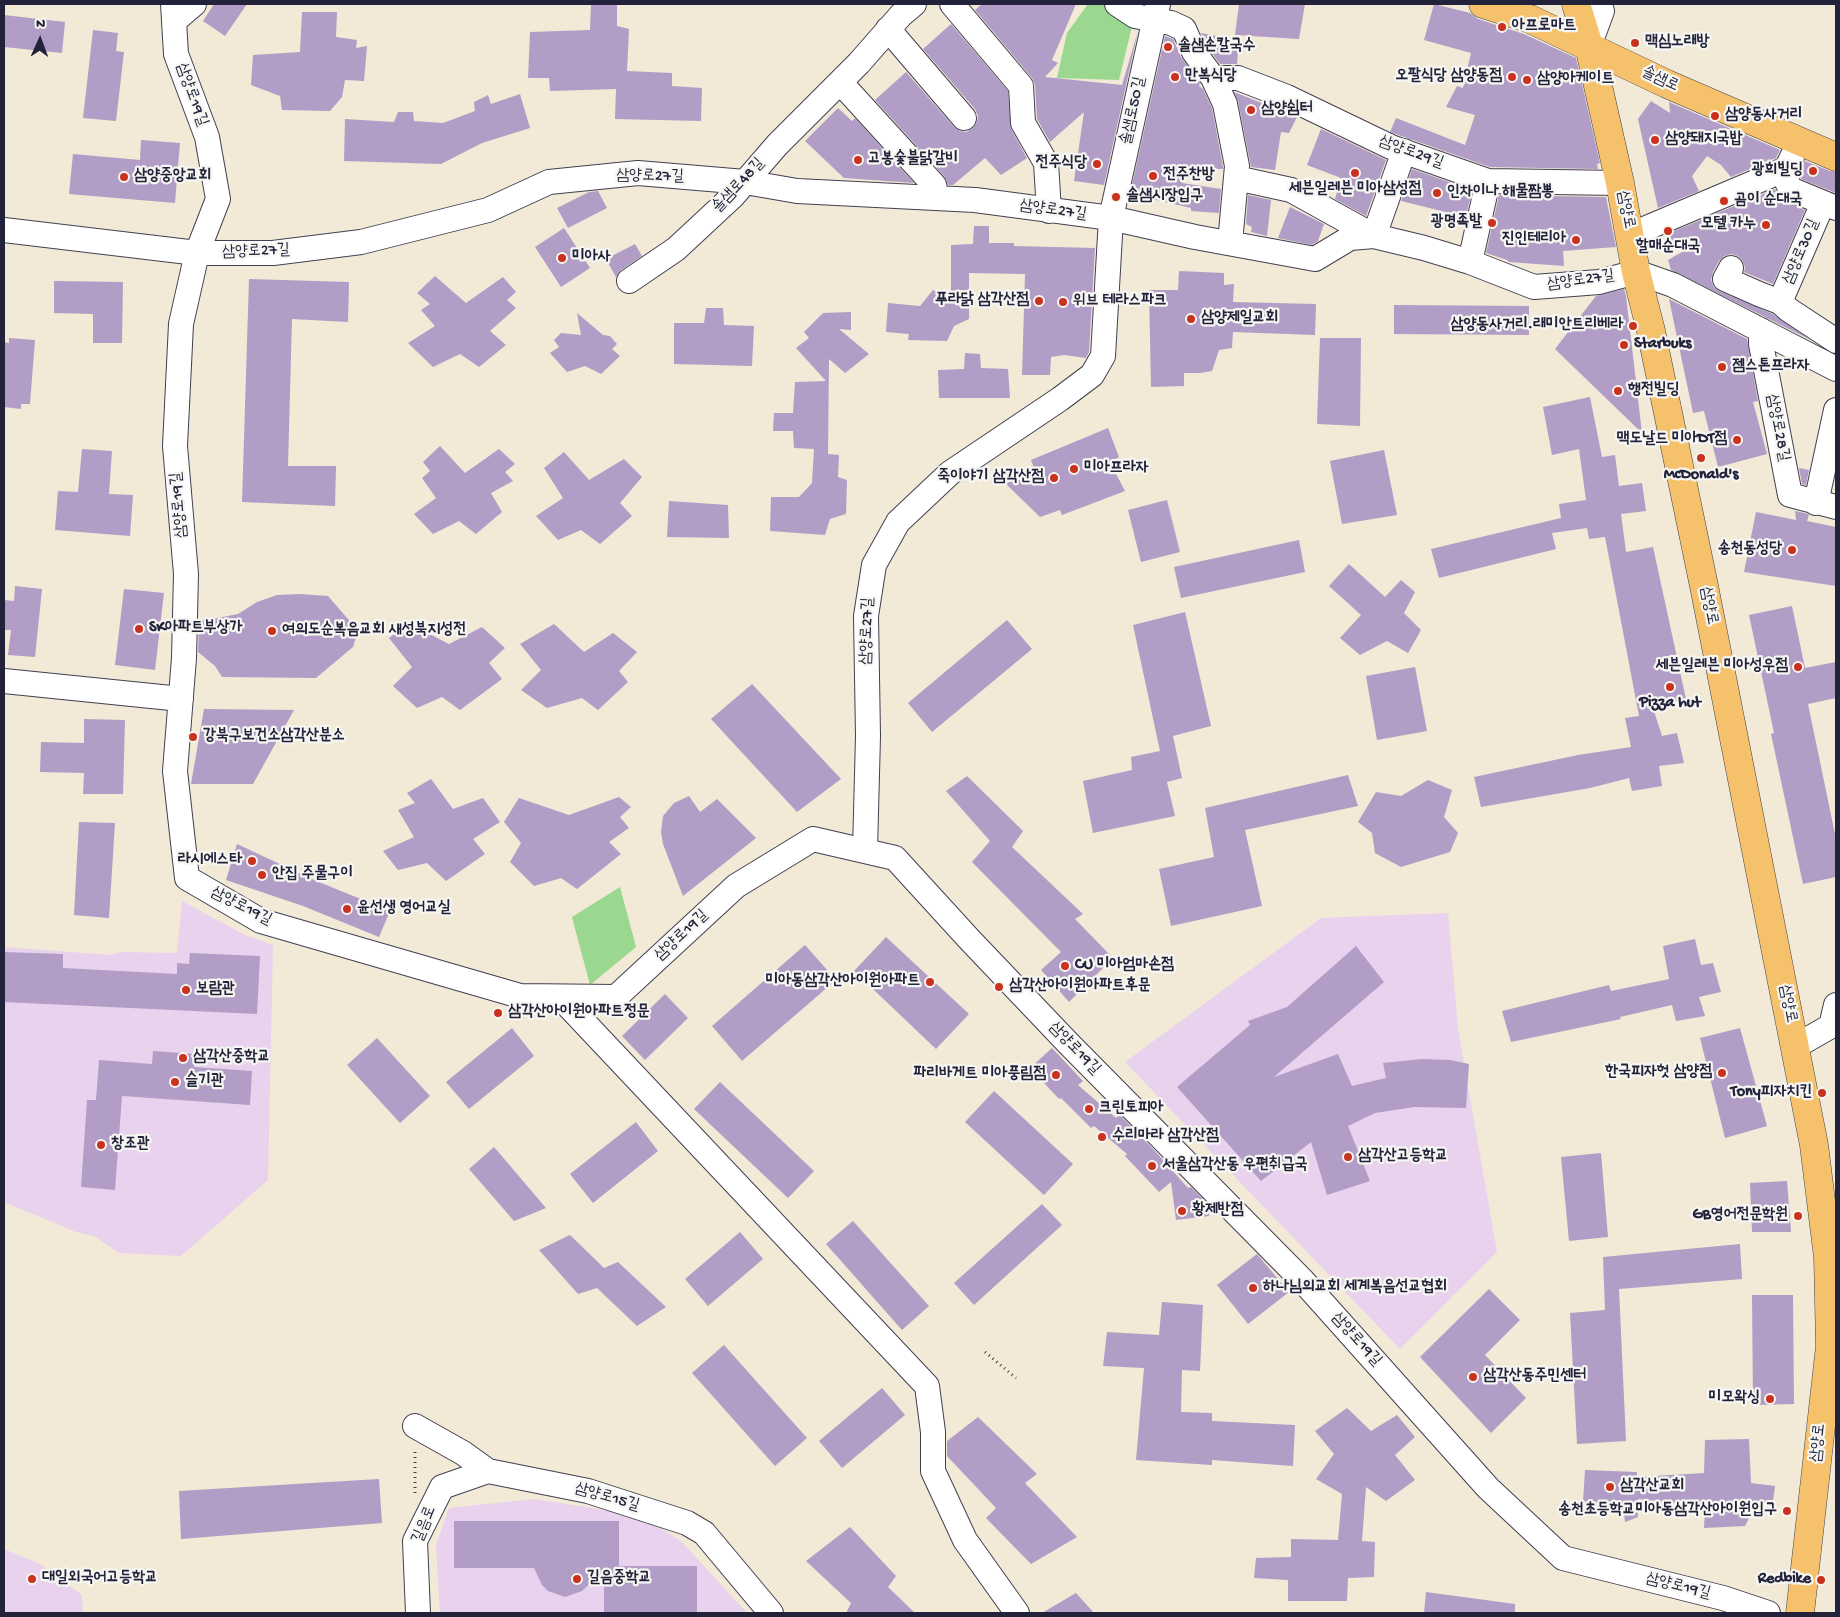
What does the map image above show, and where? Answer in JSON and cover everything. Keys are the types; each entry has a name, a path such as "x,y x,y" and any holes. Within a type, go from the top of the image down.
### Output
{"main road":[{"name":"솔샘로","path":"1483,4 1530,19 1667,84 1836,158"},
{"name":"삼양로","path":"1576,4 1589,46 1620,183 1636,272 1652,331 1796,1046 1814,1145 1829,1212 1830,1346 1800,1613"}],"street":[{"path":"174,13 194,4"},
{"name":"솔샘로48길","path":"629,281 676,250 733,196 777,145 914,4"},
{"path":"952,4 1021,86 1023,123 1046,164 1049,211"},
{"path":"1117,4 1135,16 1156,12 1171,23 1184,29 1194,52 1213,78 1225,104 1237,166 1230,243"},
{"path":"1589,46 1602,11 1600,4"},
{"name":"솔샘로50길","path":"1111,218 1156,12"},
{"name":"삼양로19길","path":"174,13 176,54 207,137 218,199 198,253 181,324 174,446 186,574 184,658 175,771 187,878 261,921 520,996 616,997 736,886 813,839 895,858 968,939 1302,1281 1488,1488 1562,1558 1723,1598 1768,1613"},
{"path":"888,30 964,118"},
{"name":"삼양로29길","path":"1213,78 1238,78 1288,97 1391,147 1488,181 1620,183"},
{"path":"840,82 934,184 937,198"},
{"path":"1630,235 1786,169 1798,142"},
{"path":"1374,236 1404,151"},
{"name":"삼양로30길","path":"1780,302 1830,206 1790,189 1784,174 1786,169"},
{"name":"삼양로27길","path":"4,230 198,253 274,253 361,242 488,210 549,182 638,173 745,182 797,192 976,200 1111,218 1230,243 1315,258 1350,238 1374,236"},
{"name":"삼양로27길","path":"1236,178 1291,190 1374,236 1470,262 1534,287 1600,282 1636,272"},
{"path":"1470,262 1488,181"},
{"name":"삼양로27길","path":"866,851 868,736 866,616 874,565 898,522 950,473 1060,399 1092,375 1103,356 1111,218"},
{"name":"삼양로30길","path":"1731,268 1725,279 1780,302 1835,337"},
{"path":"1636,272 1673,285 1836,369"},
{"name":"삼양로28길","path":"1761,330 1761,344 1790,496 1826,505"},
{"path":"1826,505 1836,410"},
{"path":"4,681 181,699"},
{"path":"560,996 927,1386 933,1432 933,1471 965,1540 1017,1613"},
{"path":"1796,1046 1831,1026 1836,1005"},
{"name":"삼양로15길","path":"415,1426 462,1453 488,1471 588,1491 686,1523 704,1534 771,1613"},
{"name":"길음로","path":"418,1613 415,1541 438,1494 442,1487 488,1471"}],"path":[{"path":"984,1352 1016,1378"},
{"path":"415,1426 415,1493"}],"shaded area":[{"name":"삼각산중학교","path":"182,901 245,935 273,945 268,1180 181,1256 119,1253 94,1236 76,1232 4,1202 4,947 111,955 121,952 177,953"},
{"name":"삼각산고등학교","path":"1448,913 1458,1029 1497,1252 1400,1349 1125,1062 1321,918"},
{"name":"길음중학교","path":"534,1499 643,1516 682,1542 747,1613 440,1613 436,1545 449,1508"},
{"name":"대일외국어고등학교","path":"4,1549 40,1564 82,1595 83,1613 4,1613"}],"green space":[{"path":"1088,4 1103,4 1133,22 1119,80 1057,78 1067,33"},
{"path":"620,887 636,947 590,985 572,917"}],"building":[{"path":"214,4 247,4 225,36 203,21"},
{"path":"591,4 617,4 617,26 629,29 627,71 672,73 672,86 702,88 701,121 615,119 616,89 550,91 549,78 528,78 530,32 590,30"},
{"path":"982,4 1076,4 1052,60 1058,63 1045,77 1122,85 1138,31 1104,185 1074,181 1084,112 1050,142 1037,119 1035,85 1032,78 975,10"},
{"path":"1239,4 1305,4 1299,39 1235,35"},
{"name":"삼양아케이트","path":"1434,4 1470,13 1478,19 1524,34 1576,58 1600,163 1597,164 1598,169 1490,167 1390,132 1396,118 1465,145 1475,115 1446,107 1457,86 1463,88 1471,53 1424,40"},
{"path":"302,12 337,12 336,37 357,40 356,48 367,46 364,81 345,80 342,97 330,111 282,110 280,96 251,85 253,55 300,52"},
{"path":"4,15 65,22 62,53 4,47"},
{"path":"951,24 1008,91 1011,129 1027,158 1001,175 985,158 953,185 948,185 944,176 875,100 906,72 954,127 966,132 973,128 978,116 975,109 923,49"},
{"path":"93,30 118,33 116,51 124,52 116,121 83,118"},
{"path":"1201,33 1239,40 1237,64 1220,64 1206,45"},
{"path":"1165,36 1173,39 1181,57 1200,83 1199,86 1203,89 1212,108 1223,167 1223,169 1184,168 1182,183 1221,189 1219,213 1191,211 1191,208 1130,194"},
{"path":"1234,92 1297,117 1289,133 1281,132 1275,170 1251,167 1238,101"},
{"path":"520,94 530,128 482,143 441,164 344,161 345,119 394,122 398,112 413,112 414,121 443,123 475,111 474,102 488,95 491,104"},
{"path":"1651,101 1670,113 1669,102 1780,150 1776,158 1731,177 1721,165 1707,156 1692,176 1699,191 1658,208 1638,119"},
{"name":"고봉숯불닭갈비","path":"838,108 852,121 855,118 914,183 844,178 805,141"},
{"path":"1321,129 1386,160 1366,216 1335,199 1341,178 1307,165"},
{"name":"삼양중앙교회","path":"141,140 180,143 175,203 69,194 73,154 140,160"},
{"path":"1805,161 1836,172 1836,193 1801,179 1799,174"},
{"name":"인차이나 해물짬뽕","path":"1412,169 1472,190 1466,217 1401,201"},
{"path":"1775,189 1781,199 1805,210 1773,284 1744,272 1745,267 1742,260 1738,256 1731,254 1724,256 1719,261 1711,280 1714,287 1719,291 1773,314 1809,339 1671,270 1668,260 1682,252 1667,234"},
{"name":"미아사","path":"598,191 607,208 568,228 557,208 589,192"},
{"path":"1248,195 1271,200 1267,236 1251,232 1252,227 1246,224"},
{"path":"1499,195 1606,197 1616,247 1563,251 1564,266 1509,262 1486,253"},
{"path":"1290,207 1324,224 1318,241 1312,245 1278,238"},
{"path":"974,226 989,226 989,243 1014,243 1014,246 1095,248 1089,352 1086,358 1064,355 1051,357 1050,375 1022,375 1025,274 969,273 969,319 954,326 947,341 908,340 909,334 886,332 888,303 920,306 933,290 951,298 951,245 973,244"},
{"name":"미아사","path":"564,228 590,268 561,287 535,247"},
{"name":"미아사","path":"635,244 642,256 621,270 616,277 606,259"},
{"name":"삼양제일교회","path":"1179,271 1224,273 1224,285 1234,284 1233,302 1316,304 1315,335 1233,332 1232,348 1219,350 1212,371 1184,373 1184,386 1151,387 1149,290 1178,290"},
{"path":"435,276 466,303 503,277 516,292 507,300 516,308 490,331 506,345 479,367 460,354 433,367 408,343 435,326 421,310 430,304 417,293"},
{"path":"249,279 349,282 348,322 292,319 288,466 336,466 335,506 242,502"},
{"path":"54,281 123,282 122,343 93,343 93,314 54,313"},
{"name":"행전빌딩","path":"1624,289 1642,433 1555,349 1596,296"},
{"name":"젬스톤프라자","path":"1669,299 1747,339 1758,401 1753,402 1767,454 1718,467 1704,411 1693,413"},
{"path":"1394,305 1529,306 1529,335 1394,334"},
{"path":"706,308 723,308 724,325 754,326 752,366 674,364 674,323 704,323"},
{"path":"851,312 851,330 839,329 869,354 845,373 829,359 828,454 839,455 838,477 847,480 846,514 830,519 825,535 770,531 771,497 799,497 812,483 814,449 794,448 793,431 773,431 774,413 793,413 795,382 826,381 796,348 809,338 804,332 823,313"},
{"path":"577,313 603,335 610,336 617,344 612,349 620,356 601,374 585,366 567,372 550,353 559,347 554,340 561,333 581,335"},
{"path":"9,338 35,340 30,404 21,404 21,409 4,407 4,342 9,343"},
{"path":"1320,338 1361,338 1360,426 1317,424"},
{"path":"965,353 980,354 981,368 1008,369 1010,398 939,398 938,370 964,369"},
{"path":"1590,397 1602,457 1615,455 1619,486 1642,483 1646,511 1621,514 1626,552 1653,547 1686,699 1653,708 1662,736 1677,733 1684,763 1659,766 1662,786 1632,791 1629,778 1590,788 1481,807 1474,777 1578,755 1631,747 1625,718 1639,716 1605,537 1589,539 1587,528 1552,533 1556,549 1439,578 1431,549 1561,518 1559,504 1586,500 1579,449 1552,455 1543,407"},
{"name":"미아프라자","path":"1108,428 1119,457 1110,462 1125,491 1062,515 1060,510 1040,517 1005,483 1037,476 1031,460"},
{"path":"440,446 465,473 499,449 515,464 505,472 513,481 491,493 502,512 476,534 459,521 433,534 414,514 436,498 422,478 430,471 423,462"},
{"path":"82,449 112,451 109,494 133,495 130,536 55,530 58,491 78,492"},
{"path":"1384,450 1397,515 1342,524 1330,461"},
{"path":"564,452 589,480 624,459 642,477 620,503 632,516 600,544 581,530 558,540 536,516 563,498 544,468"},
{"path":"1799,468 1809,470 1806,485 1802,484"},
{"path":"1167,500 1180,552 1141,562 1128,510"},
{"path":"669,501 728,505 729,538 667,537"},
{"name":"송천동성당","path":"1795,511 1809,514 1807,521 1836,527 1836,586 1744,572 1756,512 1796,520"},
{"path":"1299,540 1305,572 1181,598 1174,567"},
{"path":"1349,564 1385,597 1401,580 1415,592 1404,613 1421,630 1408,653 1387,641 1360,655 1340,638 1361,615 1329,586"},
{"path":"15,586 42,589 35,657 8,655 11,630 4,630 4,600 14,601"},
{"name":"SK아파트부상가","path":"124,589 164,593 155,670 115,665"},
{"name":"여의도순복음교회 새성북지성전","path":"277,595 328,596 354,626 356,637 353,647 316,678 222,677 215,666 198,652 199,620 238,614 257,602"},
{"path":"1792,606 1805,668 1836,662 1836,698 1808,704 1836,839 1836,877 1803,884 1771,734 1774,733 1749,615"},
{"path":"1185,612 1211,726 1173,736 1182,778 1167,782 1175,816 1093,833 1083,781 1132,770 1131,757 1160,751 1133,625"},
{"path":"1007,620 1032,649 932,732 908,703"},
{"path":"408,623 449,644 482,627 505,648 489,663 502,679 460,710 442,697 417,708 393,686 412,667 389,638"},
{"path":"554,624 584,652 613,633 637,652 619,671 628,682 598,710 582,698 547,708 521,690 541,670 520,644"},
{"path":"1415,667 1427,731 1377,740 1366,676"},
{"path":"752,684 841,779 797,812 711,719"},
{"name":"강북구보건소삼각산분소","path":"204,709 294,710 253,784 191,784"},
{"path":"84,719 125,720 123,794 83,794 84,773 40,772 41,742 84,743"},
{"path":"1348,775 1358,806 1245,830 1262,906 1171,926 1159,869 1214,857 1205,808"},
{"path":"967,776 1023,831 1012,847 1083,914 1075,919 1113,958 1069,1002 1041,970 1061,952 972,862 990,841 946,791"},
{"path":"431,779 453,809 483,798 500,822 473,839 485,854 446,881 427,863 398,870 383,851 414,837 398,810 415,803 407,793"},
{"path":"1428,780 1452,790 1444,817 1458,833 1450,852 1401,867 1375,853 1372,833 1358,822 1376,792 1401,796"},
{"path":"689,796 700,812 717,799 756,838 683,896 663,844 661,832 663,816 674,803"},
{"path":"619,797 631,807 620,817 629,828 609,842 621,854 577,889 561,878 534,886 510,862 521,843 504,822 519,798 569,815"},
{"path":"79,822 115,823 109,918 74,915"},
{"path":"237,844 314,880 390,911 379,937 303,906 226,880"},
{"path":"886,937 969,1014 936,1049 854,971"},
{"path":"1695,939 1701,965 1713,963 1721,992 1699,997 1705,1016 1676,1021 1672,1005 1620,1017 1621,1019 1511,1042 1502,1011 1609,985 1611,991 1669,979 1663,946"},
{"path":"805,945 836,980 742,1061 712,1026"},
{"name":"삼각산고등학교","path":"1356,946 1384,982 1274,1077 1338,1054 1352,1086 1386,1078 1383,1063 1422,1059 1450,1060 1469,1064 1466,1108 1414,1107 1375,1113 1348,1126 1370,1181 1327,1195 1311,1142 1261,1181 1177,1087 1250,1025 1248,1021 1287,1007"},
{"path":"4,952 63,954 63,968 177,974 177,963 189,964 190,953 260,956 257,1014 4,1002"},
{"path":"665,994 688,1018 645,1060 622,1036"},
{"path":"512,1028 534,1056 469,1109 446,1082"},
{"path":"1740,1028 1767,1126 1725,1138 1700,1038"},
{"path":"377,1038 430,1096 400,1123 347,1065"},
{"path":"1052,1048 1083,1081 1078,1085 1116,1118 1119,1114 1188,1188 1191,1187 1208,1204 1209,1216 1176,1220 1171,1182 1159,1192 1125,1156 1127,1154 1094,1126 1091,1128 1061,1098 1059,1099 1030,1068"},
{"name":"슬기관","path":"153,1051 195,1054 194,1067 252,1071 250,1105 122,1096 115,1190 81,1187 87,1100 96,1100 99,1060 152,1064"},
{"path":"720,1082 814,1171 788,1198 694,1109"},
{"path":"994,1091 1073,1164 1044,1195 965,1122"},
{"path":"636,1122 658,1151 593,1203 570,1174"},
{"path":"494,1147 546,1208 514,1221 469,1169"},
{"path":"1601,1153 1608,1237 1569,1241 1561,1157"},
{"path":"1787,1181 1791,1232 1752,1232 1750,1183"},
{"path":"1042,1204 1062,1225 974,1305 954,1283"},
{"path":"853,1221 929,1306 902,1330 826,1244"},
{"path":"740,1232 763,1259 708,1306 685,1279"},
{"path":"570,1235 604,1268 618,1262 666,1307 637,1326 597,1288 578,1294 539,1250"},
{"path":"1740,1244 1742,1279 1619,1289 1626,1441 1577,1444 1570,1313 1605,1310 1603,1257"},
{"name":"하나님의교회 세계복음선교협회","path":"1257,1254 1289,1292 1248,1324 1217,1285"},
{"name":"삼각산동주민센터","path":"1489,1289 1520,1320 1485,1355 1526,1398 1491,1433 1420,1357"},
{"path":"1752,1295 1793,1295 1794,1404 1753,1405"},
{"path":"1162,1302 1203,1305 1200,1371 1182,1370 1181,1412 1212,1413 1212,1421 1295,1425 1293,1466 1212,1460 1212,1465 1136,1460 1144,1368 1103,1366 1107,1332 1159,1335"},
{"path":"724,1345 807,1438 775,1466 692,1373"},
{"path":"882,1388 905,1415 842,1468 819,1441"},
{"path":"1347,1408 1371,1431 1397,1415 1415,1437 1395,1455 1415,1480 1386,1501 1366,1487 1362,1541 1375,1542 1374,1577 1348,1578 1347,1601 1288,1601 1288,1580 1254,1578 1256,1558 1291,1557 1291,1539 1338,1540 1342,1494 1316,1479 1334,1454 1315,1431"},
{"path":"978,1417 1037,1474 1025,1483 1077,1537 1031,1564 986,1518 996,1508 947,1456 947,1441"},
{"path":"1749,1439 1751,1483 1775,1486 1773,1501 1754,1508 1745,1526 1704,1528 1705,1506 1638,1499 1638,1517 1625,1522 1624,1512 1606,1510 1605,1503 1583,1502 1585,1470 1637,1472 1637,1477 1704,1473 1705,1440"},
{"path":"379,1479 382,1523 181,1539 179,1491"},
{"path":"454,1521 619,1521 619,1566 697,1566 697,1613 604,1613 604,1570 582,1591 565,1597 548,1591 542,1585 534,1568 454,1568"},
{"path":"850,1527 896,1576 888,1587 915,1613 846,1613 851,1603 806,1561"},
{"path":"1426,1592 1515,1604 1515,1613 1424,1613"},
{"path":"1076,1593 1094,1613 1042,1613"}],"place":[{"name":"아프로마트","path":"1502,27"},
{"name":"맥심노래방","path":"1635,43"},
{"name":"솔샘손칼국수","path":"1168,47"},
{"name":"만복식당","path":"1175,77"},
{"name":"오팔식당 삼양동점","path":"1512,77"},
{"name":"삼양아케이트","path":"1527,80"},
{"name":"삼양쉼터","path":"1251,110"},
{"name":"삼양동사거리","path":"1715,116"},
{"name":"삼양돼지국밥","path":"1655,140"},
{"name":"고봉숯불닭갈비","path":"858,160"},
{"name":"전주식당","path":"1097,164"},
{"name":"광희빌딩","path":"1813,171"},
{"name":"세븐일레븐 미아삼성점","path":"1355,173"},
{"name":"전주찬방","path":"1153,176"},
{"name":"삼양중앙교회","path":"124,177"},
{"name":"인차이나 해물짬뽕","path":"1437,193"},
{"name":"솔샘시장입구","path":"1116,197"},
{"name":"곰이 순대국","path":"1724,201"},
{"name":"광명족발","path":"1492,223"},
{"name":"모텔 카누","path":"1766,225"},
{"name":"할매순대국","path":"1668,231"},
{"name":"진인테리아","path":"1576,240"},
{"name":"미아사","path":"562,258"},
{"name":"푸라닭 삼각산점","path":"1039,301"},
{"name":"위브 테라스파크","path":"1063,302"},
{"name":"삼양제일교회","path":"1191,319"},
{"name":"삼양동사거리.래미안트리베라","path":"1633,326"},
{"name":"Starbuks","path":"1624,345"},
{"name":"젬스톤프라자","path":"1722,367"},
{"name":"행전빌딩","path":"1618,391"},
{"name":"맥도날드 미아DT점","path":"1737,440"},
{"name":"McDonald's","path":"1701,458"},
{"name":"미아프라자","path":"1074,469"},
{"name":"죽이야기 삼각산점","path":"1054,478"},
{"name":"송천동성당","path":"1792,550"},
{"name":"SK아파트부상가","path":"139,629"},
{"name":"여의도순복음교회 새성북지성전","path":"272,631"},
{"name":"세븐일레븐 미아성우점","path":"1798,667"},
{"name":"Pizza hut","path":"1670,687"},
{"name":"강북구보건소삼각산분소","path":"193,737"},
{"name":"라시에스타","path":"252,861"},
{"name":"안집 주물구이","path":"262,875"},
{"name":"윤선생 영어교실","path":"347,909"},
{"name":"CU 미아엄마손점","path":"1065,966"},
{"name":"미아동삼각산아이원아파트","path":"930,982"},
{"name":"삼각산아이원아파트후문","path":"999,987"},
{"name":"보람관","path":"186,990"},
{"name":"삼각산아이원아파트정문","path":"498,1013"},
{"name":"삼각산중학교","path":"183,1058"},
{"name":"한국피자헛 삼양점","path":"1722,1073"},
{"name":"파리바게트 미아풍림점","path":"1056,1075"},
{"name":"슬기관","path":"175,1082"},
{"name":"Tony피자치킨","path":"1822,1093"},
{"name":"크린토피아","path":"1089,1109"},
{"name":"수리마라 삼각산점","path":"1102,1137"},
{"name":"창조관","path":"101,1145"},
{"name":"삼각산고등학교","path":"1348,1157"},
{"name":"서울삼각산동 우편취급국","path":"1152,1166"},
{"name":"황제반점","path":"1182,1211"},
{"name":"GB영어전문학원","path":"1798,1216"},
{"name":"하나님의교회 세계복음선교협회","path":"1253,1288"},
{"name":"삼각산동주민센터","path":"1473,1377"},
{"name":"미모왁싱","path":"1770,1399"},
{"name":"삼각산교회","path":"1610,1487"},
{"name":"송천초등학교미아동삼각산아이원입구","path":"1787,1511"},
{"name":"대일외국어고등학교","path":"32,1579"},
{"name":"길음중학교","path":"577,1579"},
{"name":"Redbike","path":"1821,1580"}]}
